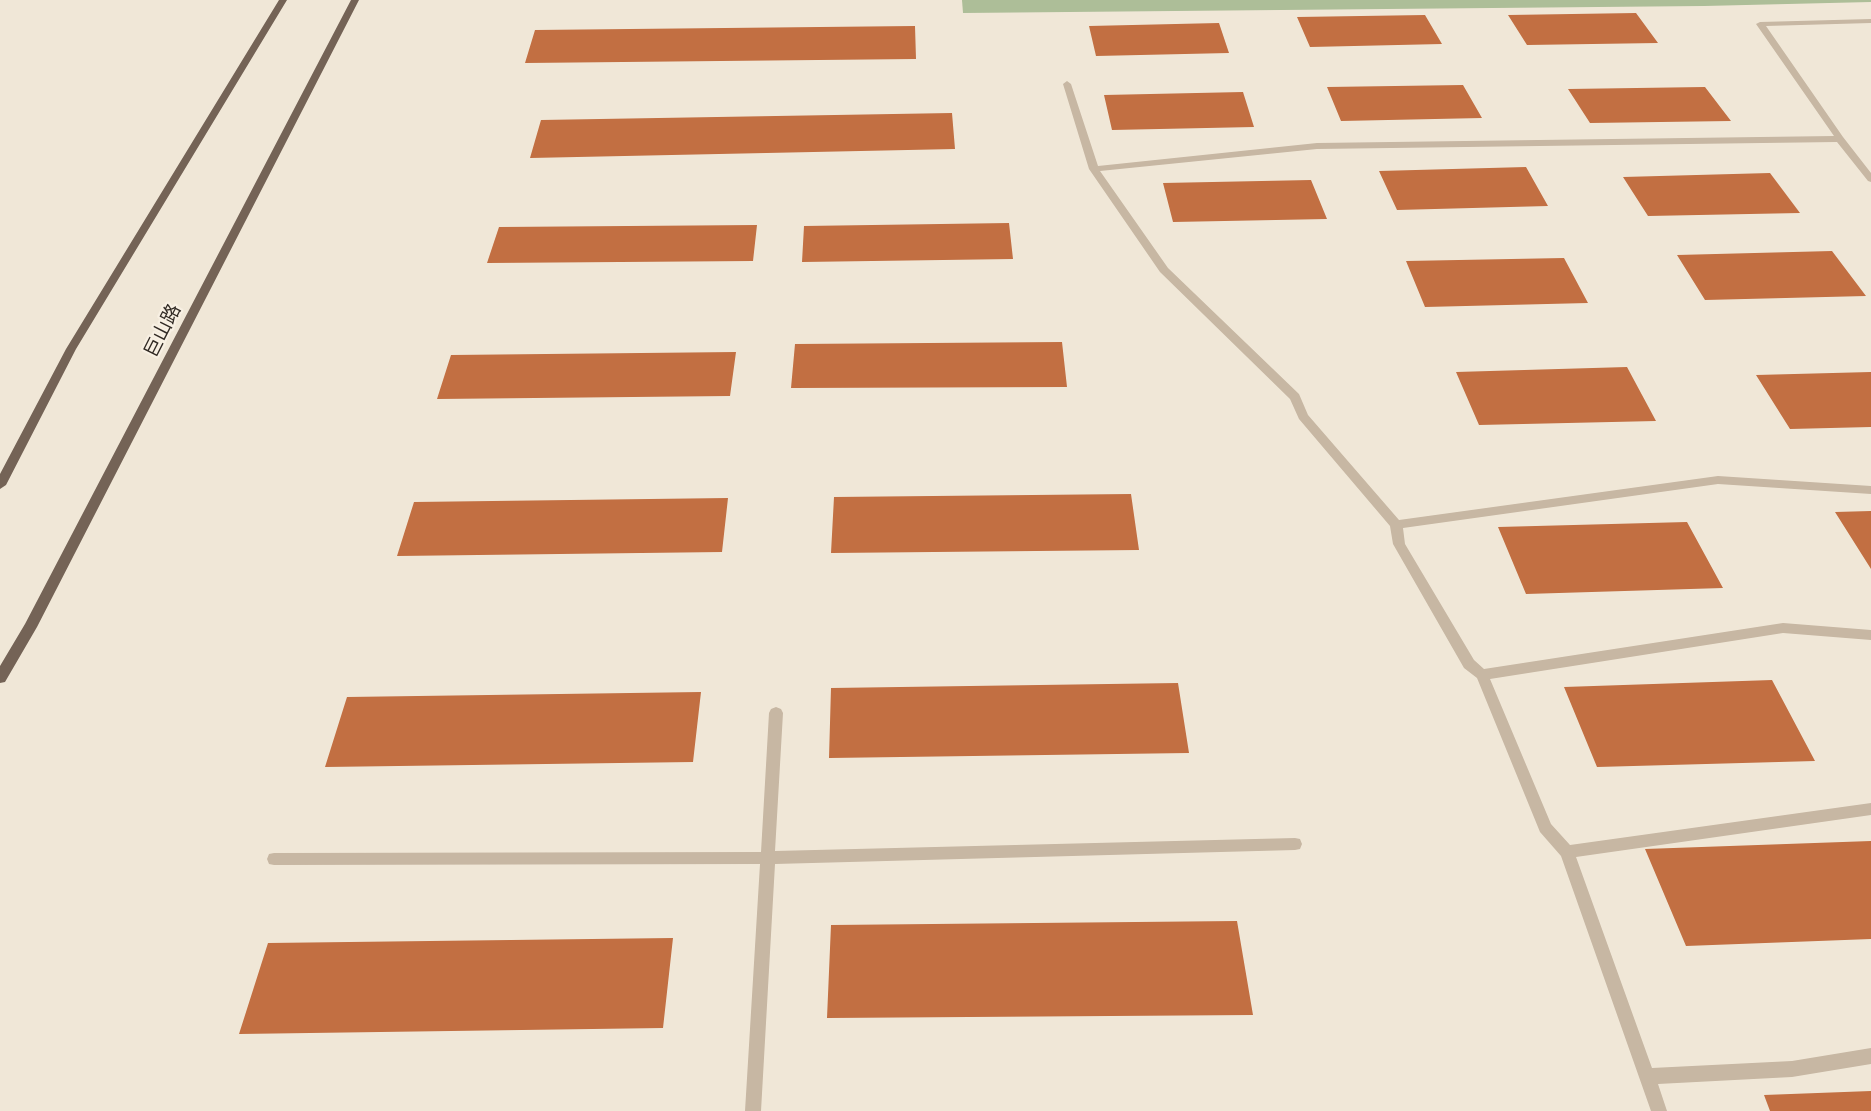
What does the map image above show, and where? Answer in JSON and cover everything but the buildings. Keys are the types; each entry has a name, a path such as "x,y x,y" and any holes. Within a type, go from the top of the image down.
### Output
{"main road":[{"path":"0,485 71,350 283,0"},
{"name":"巨山路","path":"0,678 34,618 355,0"}],"street":[{"path":"1871,21 1760,24 1840,139 1871,179"},
{"path":"1067,84 1094,169 1164,270 1295,397 1303,416 1396,525 1399,544 1469,664 1482,675 1545,828 1567,852 1659,1111"},
{"path":"1094,169 1317,146 1840,139"},
{"path":"1396,525 1718,480 1871,490"},
{"path":"1482,675 1783,628 1871,635"},
{"path":"753,1111 766,858 776,713"},
{"path":"1567,852 1871,809"},
{"path":"274,859 766,858 1295,844"},
{"path":"1647,1076 1792,1069 1871,1056"}],"green space":[{"path":"962,0 1871,0 1871,2 1704,6 963,13"}]}
